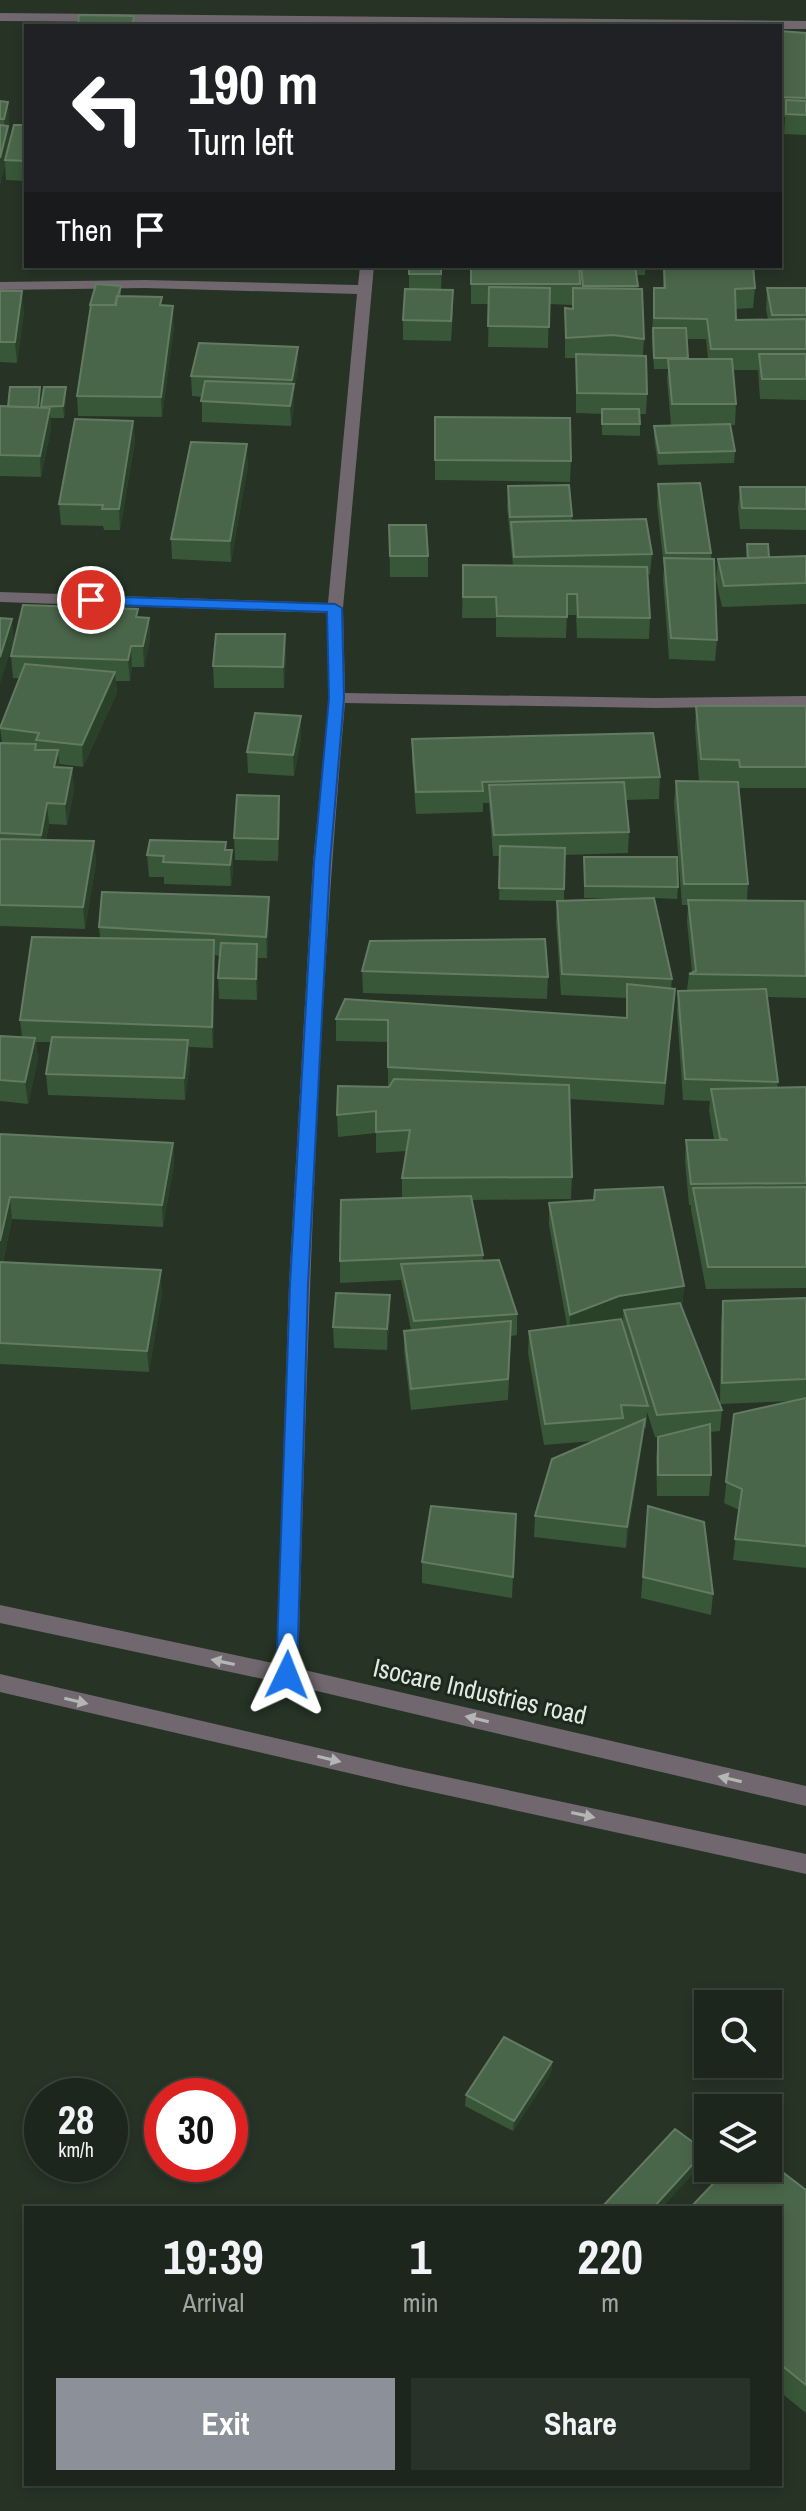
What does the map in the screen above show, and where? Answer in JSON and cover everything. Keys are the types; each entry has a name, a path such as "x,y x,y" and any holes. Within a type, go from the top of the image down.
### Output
{"street":[{"path":"0,17 600,24"},
{"path":"782,25 806,25"},
{"path":"287,1675 300,1268 322,863 337,698 335,608 367,268"},
{"path":"0,286 145,284 364,290"},
{"path":"0,597 335,608"},
{"path":"337,698 656,703 806,701"},
{"name":"Isocare Industries road","path":"0,1614 287,1675 806,1796"},
{"path":"0,1683 400,1776 806,1864"}],"building":[{"path":"79,15 134,16 132,24 78,24"},
{"path":"782,31 806,33 806,98 782,97"},
{"path":"786,100 806,101 806,115 786,114"},
{"path":"0,101 8,102 4,119 0,119"},
{"path":"0,125 8,126 0,158"},
{"path":"14,125 24,125 24,161 5,160"},
{"path":"409,268 441,268 441,274 409,274"},
{"path":"471,268 579,268 580,284 471,284"},
{"path":"581,268 635,268 638,286 583,286"},
{"path":"664,268 753,268 755,288 735,289 736,320 806,319 806,349 711,349 707,319 654,318 654,288 665,288"},
{"path":"96,284 121,286 115,305 90,305"},
{"path":"489,287 550,288 549,327 488,326"},
{"path":"573,288 642,289 644,339 613,335 566,338 565,308 573,309"},
{"path":"767,288 806,288 806,315 772,315"},
{"path":"405,289 453,290 451,321 403,320"},
{"path":"0,291 22,291 15,342 0,342"},
{"path":"117,296 162,297 160,305 173,306 161,397 77,396 91,305 116,305"},
{"path":"653,328 686,328 688,358 654,358"},
{"path":"199,343 298,347 292,380 191,376"},
{"path":"576,354 646,356 647,394 577,393"},
{"path":"759,354 806,354 806,379 762,379"},
{"path":"668,359 732,359 736,404 672,404"},
{"path":"205,381 294,384 290,406 201,401"},
{"path":"10,387 40,387 38,407 8,407"},
{"path":"44,387 66,387 63,406 41,407"},
{"path":"0,406 50,408 40,456 0,455"},
{"path":"602,409 639,409 640,424 602,424"},
{"path":"435,417 570,418 571,461 435,460"},
{"path":"75,419 133,421 119,509 102,509 103,505 59,504"},
{"path":"730,424 735,451 659,453 654,426"},
{"path":"191,442 247,444 230,541 171,539"},
{"path":"700,483 711,553 666,553 658,484"},
{"path":"569,485 572,516 510,517 508,486"},
{"path":"740,487 806,487 806,509 742,508"},
{"path":"646,519 652,554 514,557 511,522"},
{"path":"389,525 426,525 428,556 390,556"},
{"path":"747,544 768,544 769,557 748,558"},
{"path":"806,556 806,583 724,586 718,559"},
{"path":"664,558 714,559 717,640 671,638"},
{"path":"463,565 647,567 650,618 578,617 577,594 567,594 567,617 497,616 496,597 463,597"},
{"path":"23,605 138,609 136,617 149,618 143,646 131,646 128,660 11,656"},
{"path":"0,618 12,619 0,657"},
{"path":"216,634 285,634 283,667 213,666"},
{"path":"25,664 115,672 82,745 36,740 39,733 0,728"},
{"path":"696,706 806,706 806,767 740,767 739,760 701,759"},
{"path":"255,713 301,716 293,755 247,752"},
{"path":"653,733 660,777 482,782 483,791 416,792 412,739"},
{"path":"0,743 36,744 35,750 58,750 54,767 72,768 65,804 47,803 41,835 0,833"},
{"path":"676,781 738,782 748,884 684,884"},
{"path":"624,782 629,832 494,835 489,785"},
{"path":"237,795 279,796 278,839 234,838"},
{"path":"0,839 94,841 83,907 0,905"},
{"path":"150,840 226,842 225,850 232,850 230,865 163,862 164,856 147,855"},
{"path":"500,846 565,848 564,889 499,888"},
{"path":"584,857 677,857 678,887 585,886"},
{"path":"102,892 269,897 266,937 99,927"},
{"path":"654,898 672,979 562,974 557,901"},
{"path":"688,900 805,901 806,976 689,974 696,971"},
{"path":"32,937 214,940 212,1027 20,1020"},
{"path":"545,939 548,977 362,971 370,941"},
{"path":"221,943 257,944 256,979 218,978"},
{"path":"627,984 675,989 665,1083 388,1067 388,1020 336,1019 345,999 627,1018"},
{"path":"766,989 778,1082 685,1079 678,991"},
{"path":"0,1036 35,1038 25,1082 0,1080"},
{"path":"52,1037 188,1040 184,1078 46,1074"},
{"path":"394,1079 569,1085 572,1177 402,1178 410,1130 376,1132 376,1111 337,1115 338,1086 389,1087"},
{"path":"806,1087 806,1183 691,1184 686,1140 728,1140 720,1138 711,1089"},
{"path":"0,1134 173,1143 162,1205 10,1197 0,1241"},
{"path":"663,1187 684,1286 619,1296 570,1315 549,1203 594,1200 595,1190"},
{"path":"806,1187 806,1267 708,1267 693,1188"},
{"path":"471,1196 483,1255 340,1261 341,1200"},
{"path":"499,1260 517,1314 414,1321 401,1264"},
{"path":"0,1262 161,1270 147,1351 0,1343"},
{"path":"336,1293 390,1295 387,1329 333,1327"},
{"path":"806,1298 806,1379 722,1383 723,1301"},
{"path":"680,1303 722,1410 657,1415 624,1310"},
{"path":"621,1319 648,1406 621,1405 623,1418 545,1424 529,1331"},
{"path":"511,1321 508,1379 411,1389 404,1331"},
{"path":"806,1398 806,1546 735,1539 742,1489 726,1482 734,1414"},
{"path":"645,1419 627,1527 535,1516 552,1459"},
{"path":"710,1424 711,1475 658,1475 658,1437"},
{"path":"431,1506 516,1514 513,1577 422,1562"},
{"path":"648,1506 704,1522 713,1594 643,1577"},
{"path":"504,2037 552,2062 514,2121 466,2095"},
{"path":"675,2129 694,2143 694,2163 655,2206 603,2206"},
{"path":"782,2172 806,2190 806,2385 782,2366 782,2206 692,2206 715,2182 782,2182"}],"route":[{"path":"91,600 335,608 337,698 322,863 299,1284 287,1675"}]}
